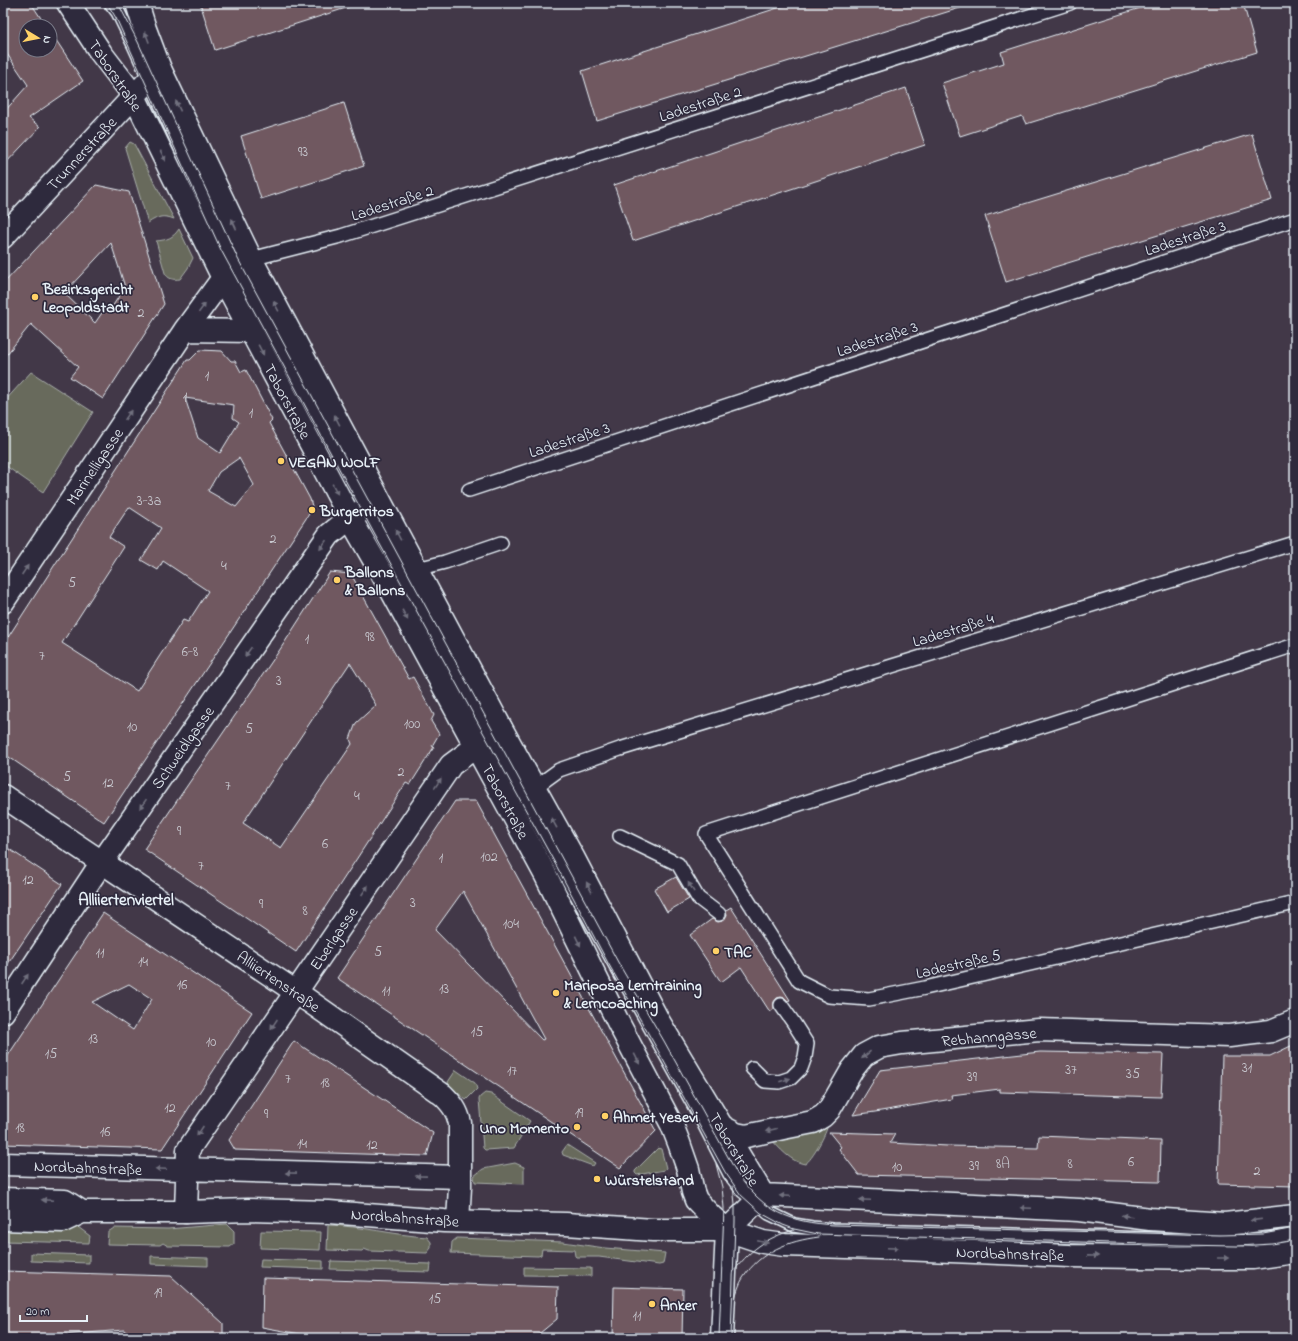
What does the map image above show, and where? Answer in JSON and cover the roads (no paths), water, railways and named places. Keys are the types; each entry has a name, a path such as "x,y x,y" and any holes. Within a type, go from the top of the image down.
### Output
{"main road":[{"name":"Taborstraße","path":"68,3 101,53 134,96 237,269 365,509 522,796 545,874 619,1024 672,1125 680,1143 696,1200 727,1230"},
{"name":"Taborstraße","path":"137,3 145,29 155,75 237,269 251,331 365,509 522,796 573,857 660,1022 721,1126 759,1198"},
{"name":"Trunnerstraße","path":"3,237 155,75"},
{"name":"Marinelligasse","path":"3,602 185,330 237,269"},
{"path":"185,330 251,331"},
{"name":"Schweidlgasse","path":"3,1012 102,862 329,535 365,509"},
{"name":"Eberlgasse","path":"186,1212 188,1150 451,765 489,736"},
{"name":"Alliiertenstraße","path":"3,796 296,992 443,1095 451,1103 458,1114 460,1123 458,1221"},
{"name":"Rebhanngasse","path":"721,1126 736,1134 746,1136 813,1122 829,1110 848,1076 864,1055 879,1047 902,1043 1039,1030 1229,1036 1271,1031 1295,1021"},
{"name":"Nordbahnstraße","path":"3,1164 460,1177"},
{"path":"722,1338 727,1230 759,1198 1079,1210 1225,1224 1295,1216"},
{"path":"3,1199 65,1201 82,1212"},
{"name":"Nordbahnstraße","path":"3,1219 63,1221 82,1212 186,1212 248,1210 329,1212 458,1221 566,1224 653,1230 727,1230 762,1242 784,1245 1070,1256 1253,1258 1295,1252"}],"lane":[{"name":"Taborstraße","path":"112,3 155,75"},
{"name":"Ladestraße 2","path":"237,269 1070,3"},
{"name":"Ladestraße 3","path":"469,490 1295,219"},
{"name":"Ladestraße 4","path":"522,796 559,770 620,749 1295,542"},
{"path":"403,577 501,544"},
{"name":"Ladestraße 5","path":"1295,645 706,834 799,981 829,996 869,999 1295,903"},
{"name":"Taborstraße","path":"522,796 695,1107 727,1169 743,1191 759,1198"},
{"path":"620,836 678,864 698,898 719,914"},
{"path":"752,1068 765,1082 779,1082 791,1078 801,1068 805,1057 806,1044 794,1022 781,1005"},
{"name":"Nordbahnstraße","path":"759,1198 769,1213 794,1224 812,1228 833,1230 1224,1240 1269,1239 1295,1235"}],"tram line":[{"path":"107,3 116,18 221,250 608,963 725,1172 741,1195 761,1213 783,1225 818,1234 1237,1246 1272,1244 1295,1240"},
{"path":"118,3 138,42 238,259 619,964 664,1041 738,1175 748,1188 758,1198 779,1213 791,1218 818,1224 1220,1235 1263,1234 1295,1228"},
{"path":"716,1164 722,1187 724,1208 719,1338"},
{"path":"731,1338 735,1222 733,1186"},
{"path":"732,1274 745,1258 759,1246 775,1237 794,1230"},
{"path":"735,1298 743,1278 750,1269 767,1254 797,1241 819,1237"}],"place":[{"name":"Bezirksgericht Leopoldstadt","path":"35,297"},
{"name":"VEGAN WOLF","path":"281,461"},
{"name":"Burgerritos","path":"312,510"},
{"name":"Ballons & Ballons","path":"337,580"},
{"name":"TAC","path":"716,951"},
{"name":"Mariposa Lerntraining & Lerncoaching","path":"556,993"},
{"name":"Ahmet Yesevi","path":"605,1116"},
{"name":"Uno Momento","path":"577,1127"},
{"name":"Würstelstand","path":"597,1179"},
{"name":"Anker","path":"652,1304"}],"district":[{"name":"Alliiertenviertel","path":"126,899"}]}
